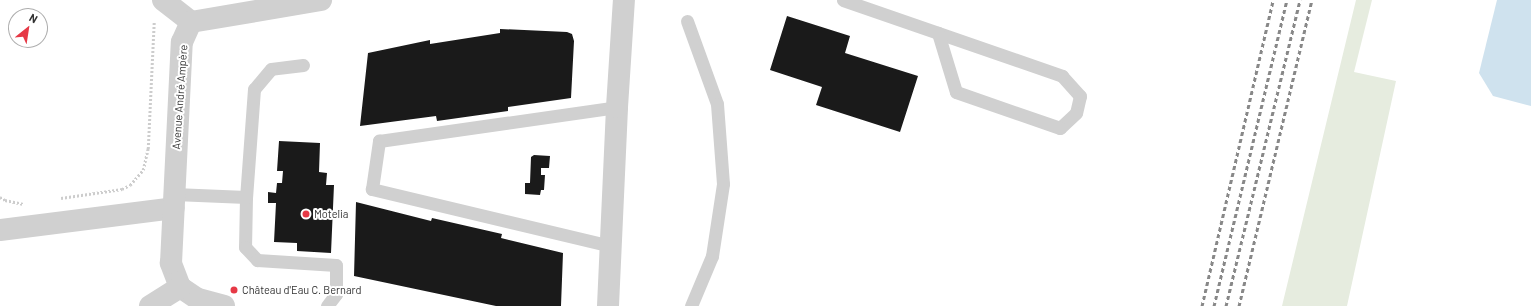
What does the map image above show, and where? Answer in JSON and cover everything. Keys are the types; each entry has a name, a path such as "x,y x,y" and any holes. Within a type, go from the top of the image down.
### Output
{"street":[{"path":"165,1 191,22 317,0"},
{"path":"608,306 617,107 624,0"},
{"name":"Avenue André Ampère","path":"180,287 171,263 182,42 191,22"},
{"path":"0,230 174,201"},
{"path":"150,306 180,287 198,299 223,306"}],"lane":[{"path":"843,0 1062,76 1080,96 1076,113 1060,128 956,92 938,33"},
{"path":"687,21 717,104 723,184 712,256 691,306"},
{"path":"303,65 271,69 254,89 246,197 245,247 256,260 336,265 336,294 327,306"},
{"path":"611,246 372,189 379,141 617,107"},
{"path":"174,201 246,197"}],"path":[{"path":"55,199 122,189 130,185 144,170 148,149 154,15 165,1"},
{"path":"0,197 6,200 25,204"}],"shaded area":[{"path":"1356,0 1372,0 1354,72 1396,81 1347,306 1282,306"}],"water":[{"path":"1497,0 1531,0 1531,106 1493,96 1479,73"}],"building":[{"path":"787,16 850,36 845,53 918,76 900,132 816,105 822,87 770,70"},
{"path":"500,29 567,32 572,34 574,41 571,98 508,107 508,111 437,121 436,116 360,126 368,53 430,40 430,44 500,33"},
{"name":"Motelia","path":"279,141 320,143 319,172 327,173 326,185 334,185 331,253 297,251 297,243 274,242 276,203 268,203 268,192 276,193 277,183 282,183 283,171 277,171"},
{"path":"534,155 550,156 549,168 541,168 541,175 545,175 544,190 541,190 540,195 525,194 525,183 530,183 531,157"},
{"path":"356,202 431,221 432,218 502,234 501,238 563,253 561,306 496,306 354,276"}],"railway":[{"path":"1202,306 1273,0"},
{"path":"1214,306 1287,0"},
{"path":"1226,306 1300,0"},
{"path":"1239,306 1312,0"}],"place":[{"name":"Motelia","path":"306,214"},
{"name":"Château d'Eau C. Bernard","path":"234,290"}]}
